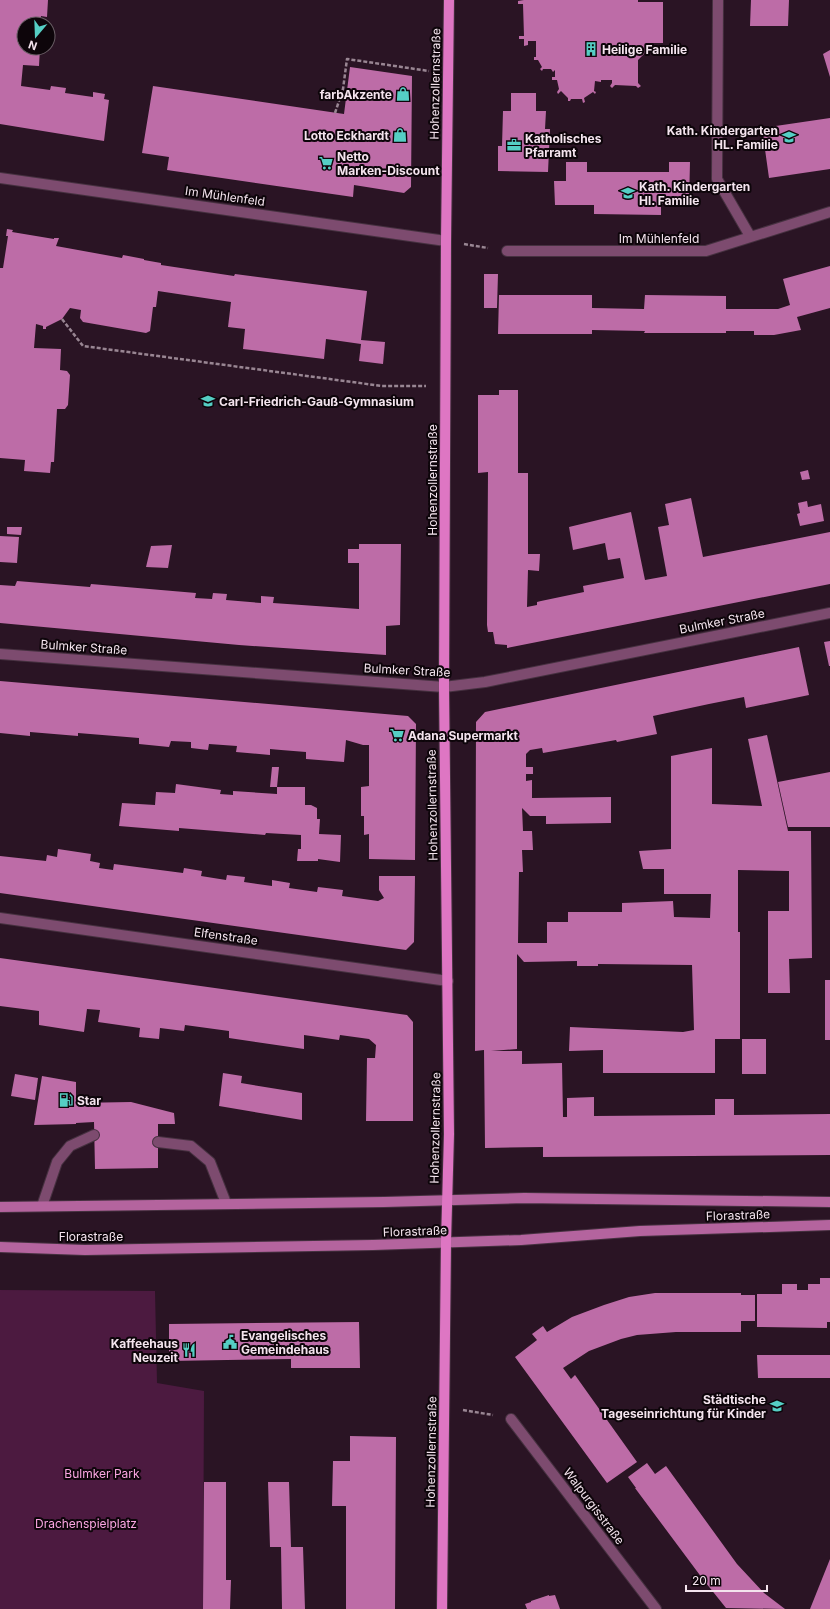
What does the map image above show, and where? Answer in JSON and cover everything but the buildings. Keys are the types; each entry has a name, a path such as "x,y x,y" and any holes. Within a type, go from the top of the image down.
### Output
{"main road":[{"name":"Hohenzollernstraße","path":"442,1609 446,1242 450,1134 444,687 446,241 449,0"},
{"name":"Florastraße","path":"0,1207 524,1198 830,1202"},
{"name":"Florastraße","path":"0,1247 85,1250 365,1246 522,1240 640,1231 830,1224"}],"street":[{"path":"718,0 717,179 750,236"},
{"name":"Im Mühlenfeld","path":"0,178 446,241"},
{"name":"Im Mühlenfeld","path":"507,251 706,251 830,212"},
{"name":"Bulmker Straße","path":"0,654 444,687 485,682 830,613"},
{"name":"Elfenstraße","path":"0,918 448,981"},
{"path":"42,1206 57,1162 70,1146 94,1135"},
{"path":"158,1142 191,1146 210,1162 226,1203"},
{"name":"Walpurgisstraße","path":"511,1419 656,1609"}],"path":[{"path":"335,113 343,89 348,59 448,73"},
{"path":"446,241 507,251"},
{"path":"62,319 82,346 382,386 445,386"},
{"path":"445,1406 511,1419"}],"green space":[{"name":"Bulmker Park","path":"0,1290 155,1291 157,1383 204,1391 203,1609 0,1609"}],"place":[{"name":"Heilige Familie","path":"591,49"},
{"name":"farbAkzente","path":"403,94"},
{"name":"Lotto Eckhardt","path":"400,135"},
{"name":"Kath. Kindergarten HL. Familie","path":"789,137"},
{"name":"Katholisches Pfarramt","path":"514,145"},
{"name":"Netto Marken-Discount","path":"326,163"},
{"name":"Kath. Kindergarten Hl. Familie","path":"628,193"},
{"name":"Carl-Friedrich-Gauß-Gymnasium","path":"208,401"},
{"name":"Adana Supermarkt","path":"397,735"},
{"name":"Star","path":"66,1100"},
{"name":"Evangelisches Gemeindehaus","path":"230,1342"},
{"name":"Kaffeehaus Neuzeit","path":"189,1350"},
{"name":"Städtische Tageseinrichtung für Kinder","path":"777,1406"}],"park label":[{"name":"Drachenspielplatz","path":"86,1523"}]}
